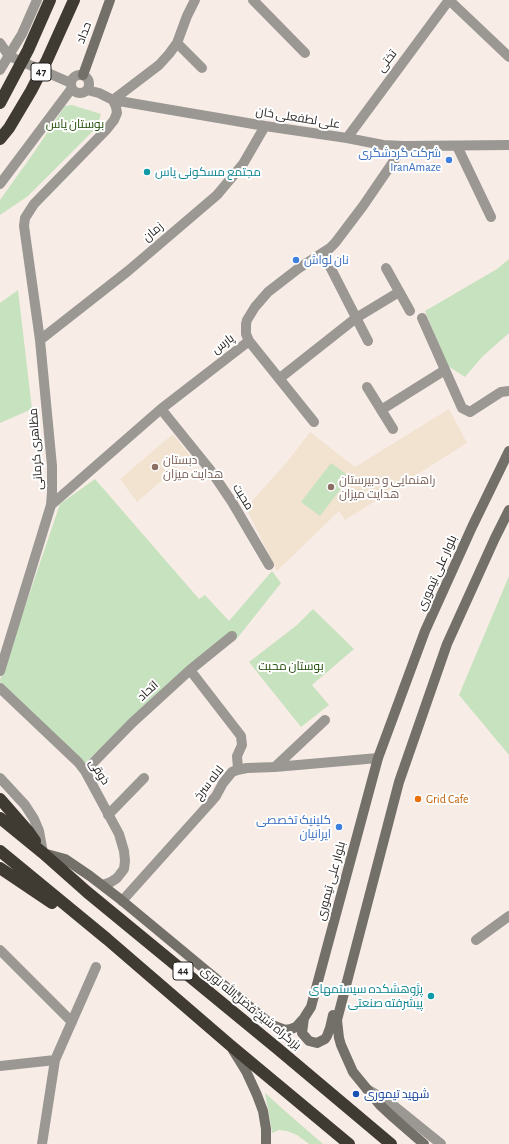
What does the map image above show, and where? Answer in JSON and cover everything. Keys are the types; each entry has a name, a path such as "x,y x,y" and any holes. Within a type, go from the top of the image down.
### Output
{"highway":[{"name":"47","path":"0,103 28,50 50,0"},
{"name":"47","path":"0,139 9,128 31,91 47,60 74,0"},
{"path":"0,799 28,831 43,854"},
{"name":"بزرگراه شیخ فضل‌الله نوری","path":"0,818 391,1144"},
{"name":"44","path":"0,851 107,939 349,1144"},
{"path":"0,868 107,939"}],"main road":[{"name":"حداد","path":"83,76 110,0"},
{"name":"بلوار علی تیموری","path":"43,854 65,859 103,885 272,1025 285,1030 296,1027 311,1007 378,758 425,631 472,527 509,451"},
{"path":"424,1144 380,1105 353,1072 341,1045 337,1020 399,782 444,652 509,510"},
{"path":"304,1018 302,1033 306,1039 317,1043 325,1039 330,1028 334,1008 342,984 350,968"},
{"path":"230,1044 246,1071 257,1095 263,1112 266,1129 266,1144"}],"street":[{"path":"0,70 22,34 37,0"},
{"path":"113,100 159,64 177,43 187,16 195,0"},
{"path":"253,0 305,53"},
{"path":"449,0 509,58"},
{"name":"تختی","path":"346,138 449,0"},
{"path":"0,43 9,56 71,86 79,93 87,90 89,82 87,78 78,75 72,80 71,86 0,184"},
{"path":"177,43 202,68"},
{"name":"علی لطفعلی خان","path":"87,90 99,93 113,100 382,145 509,145"},
{"name":"مظاهری کرمانی","path":"0,671 51,505 52,492 52,466 40,340 24,218 34,204 114,120 117,113 113,100"},
{"name":"زمان","path":"40,340 128,271 217,195 243,164 265,126"},
{"name":"پارس","path":"51,505 161,409 249,340 246,334 247,320 264,297 298,268 323,253 335,243 363,206 404,146"},
{"path":"456,146 491,216"},
{"path":"323,253 368,341"},
{"path":"386,268 410,312"},
{"path":"280,378 356,318 399,292"},
{"path":"422,318 462,408 470,412 501,392 509,391"},
{"path":"249,340 314,422"},
{"path":"381,410 446,370"},
{"path":"367,387 393,429"},
{"name":"محبت","path":"161,409 232,502 269,565"},
{"name":"اتحاد","path":"85,771 132,723 190,670 232,636"},
{"path":"190,670 242,736 242,745 237,756 238,769"},
{"name":"ذوقی","path":"0,688 85,771 118,834 124,851 124,868 117,878 103,885"},
{"path":"275,767 325,720"},
{"name":"لاله سرخ","path":"122,901 210,803 228,775 232,772 238,769 247,768 378,758"},
{"path":"0,778 25,805 34,819 39,832 43,854"},
{"path":"108,815 144,778"},
{"path":"476,940 509,916"},
{"path":"0,950 72,1022"},
{"path":"42,1144 55,1060 96,967"},
{"path":"0,1066 55,1060"},
{"path":"367,1089 389,1102 442,1144"}],"shaded area":[{"name":"راهنمایی و دبیرستان هدایت میزان","path":"449,409 467,443 345,520 339,511 277,571 246,508 287,462 310,432 355,467"},
{"name":"دبستان هدایت میزان","path":"173,434 190,456 137,502 120,479"}],"green space":[{"name":"بوستان یاس","path":"72,105 101,114 97,127 28,196 0,215 0,200 65,106"},
{"path":"509,259 509,333 482,357 465,377 448,366 425,311 497,269"},
{"path":"18,290 32,409 0,423 0,303"},
{"path":"331,463 350,477 320,516 301,502"},
{"path":"95,479 199,599 205,595 229,621 272,571 281,583 235,641 229,633 183,670 84,764 0,682 0,680 60,504"},
{"path":"509,576 509,755 459,695"},
{"name":"بوستان محبت","path":"313,609 354,649 312,685 329,705 301,727 249,662 297,625"},
{"path":"265,1093 323,1144 309,1144 297,1135 287,1131 279,1130 272,1133"}],"place":[{"name":"شرکت گردشگری IranAmaze","path":"449,160"},
{"name":"مجتمع مسکونی یاس","path":"147,172"},
{"name":"نان لواش","path":"296,260"},
{"name":"دبستان هدایت میزان","path":"155,467"},
{"name":"راهنمایی و دبیرستان هدایت میزان","path":"331,487"},
{"name":"Grid Cafe","path":"418,799"},
{"name":"کلینیک تخصصی ایرانیان","path":"339,827"},
{"name":"پژوهشکده سیستمهای پیشرفته صنعتی","path":"431,996"},
{"name":"شهید تیموری","path":"356,1094"}]}
